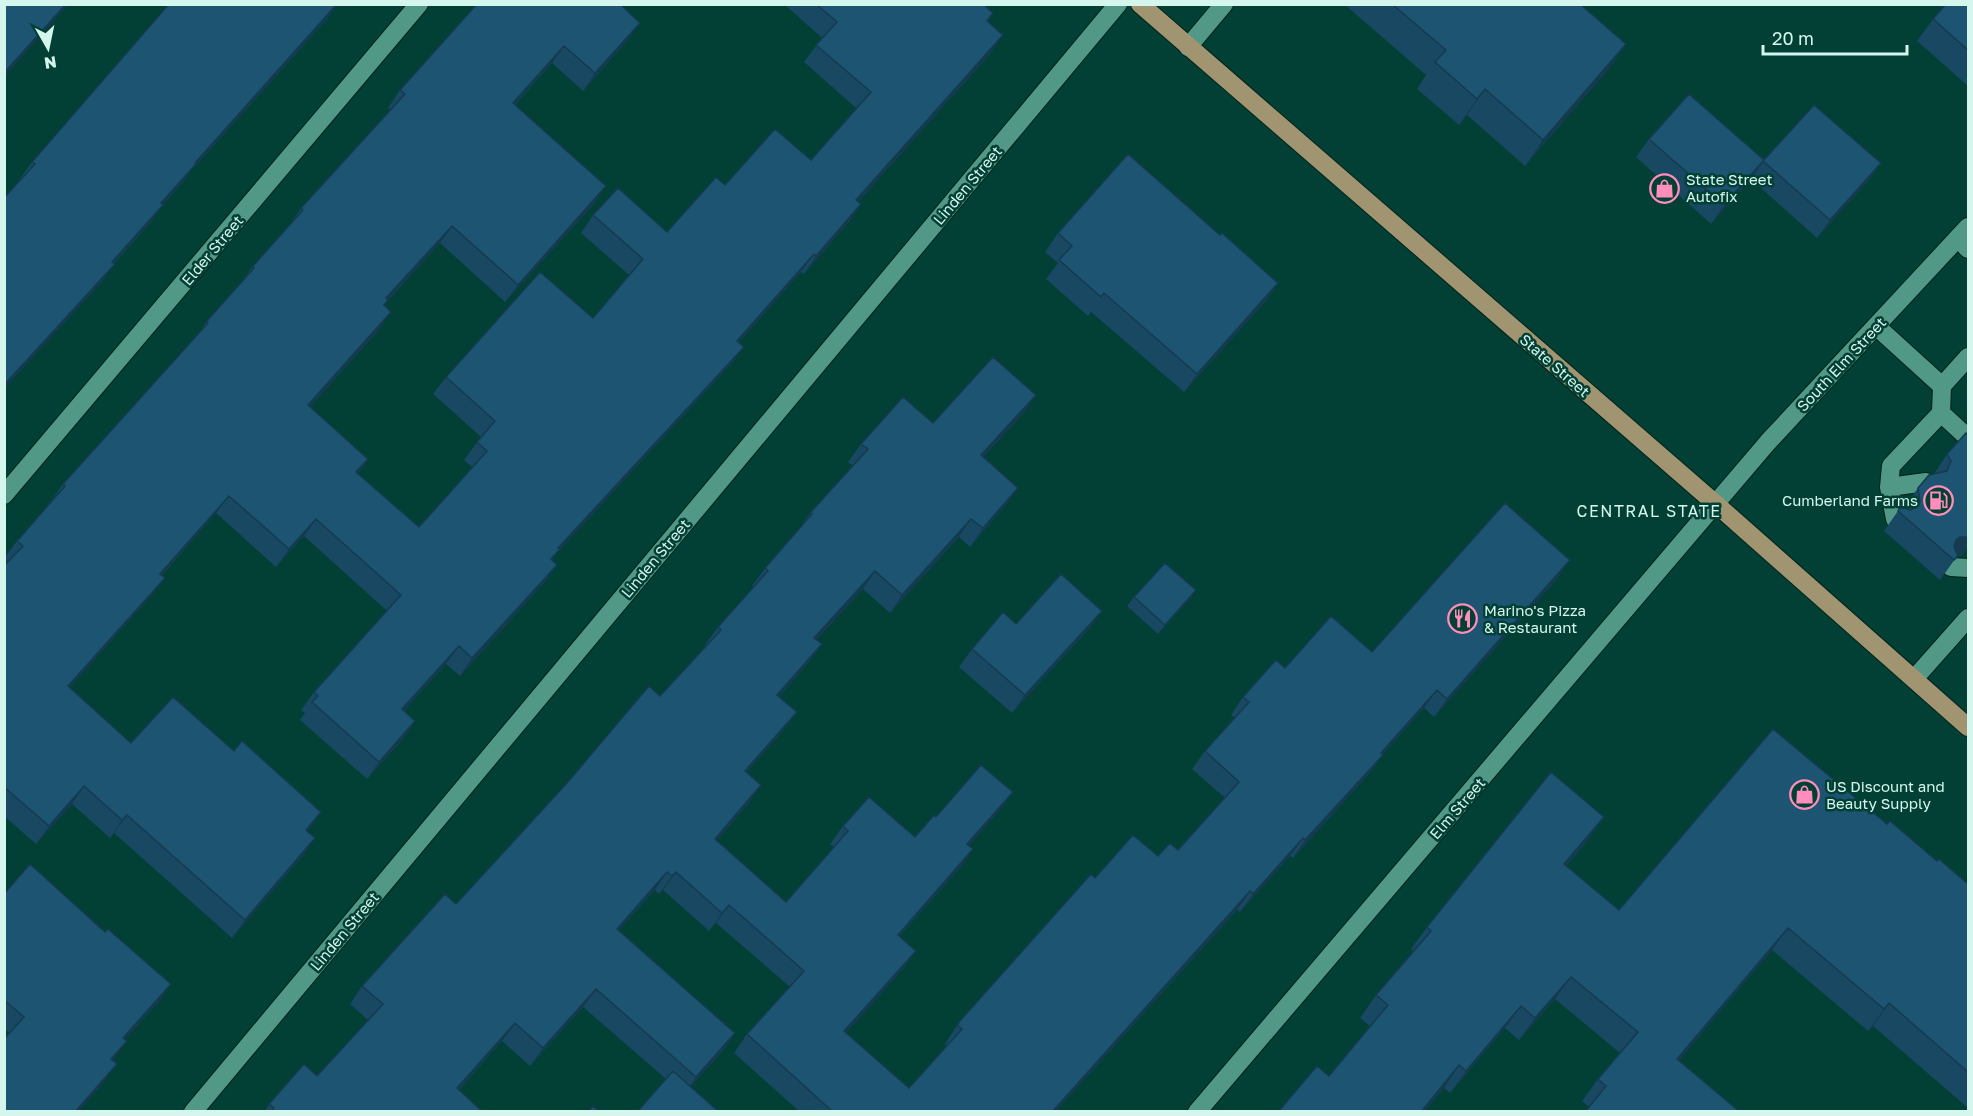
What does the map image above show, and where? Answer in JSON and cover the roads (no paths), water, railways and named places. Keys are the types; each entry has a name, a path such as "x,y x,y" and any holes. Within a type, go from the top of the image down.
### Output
{"main road":[{"name":"State Street","path":"1140,4 1717,505 1968,727"}],"street":[{"name":"Elder Street","path":"4,495 419,4"},
{"name":"Linden Street","path":"193,1112 1118,4"},
{"path":"1188,47 1224,4"},
{"name":"South Elm Street","path":"1717,505 1768,442 1876,326 1965,238"},
{"path":"1876,326 1942,386"},
{"path":"1894,519 1889,487 1891,466 1941,413 1942,386 1968,357"},
{"path":"1941,413 1968,438"},
{"path":"1889,487 1926,482"},
{"name":"Elm Street","path":"1197,1112 1717,505"},
{"path":"1914,679 1968,618"}],"place":[{"name":"State Street Autofix","path":"1665,188"},
{"name":"Cumberland Farms","path":"1939,500"},
{"name":"Marino's Pizza & Restaurant","path":"1463,619"},
{"name":"US Discount and Beauty Supply","path":"1805,795"}],"district":[{"name":"CENTRAL STATE","path":"1649,511"}]}
